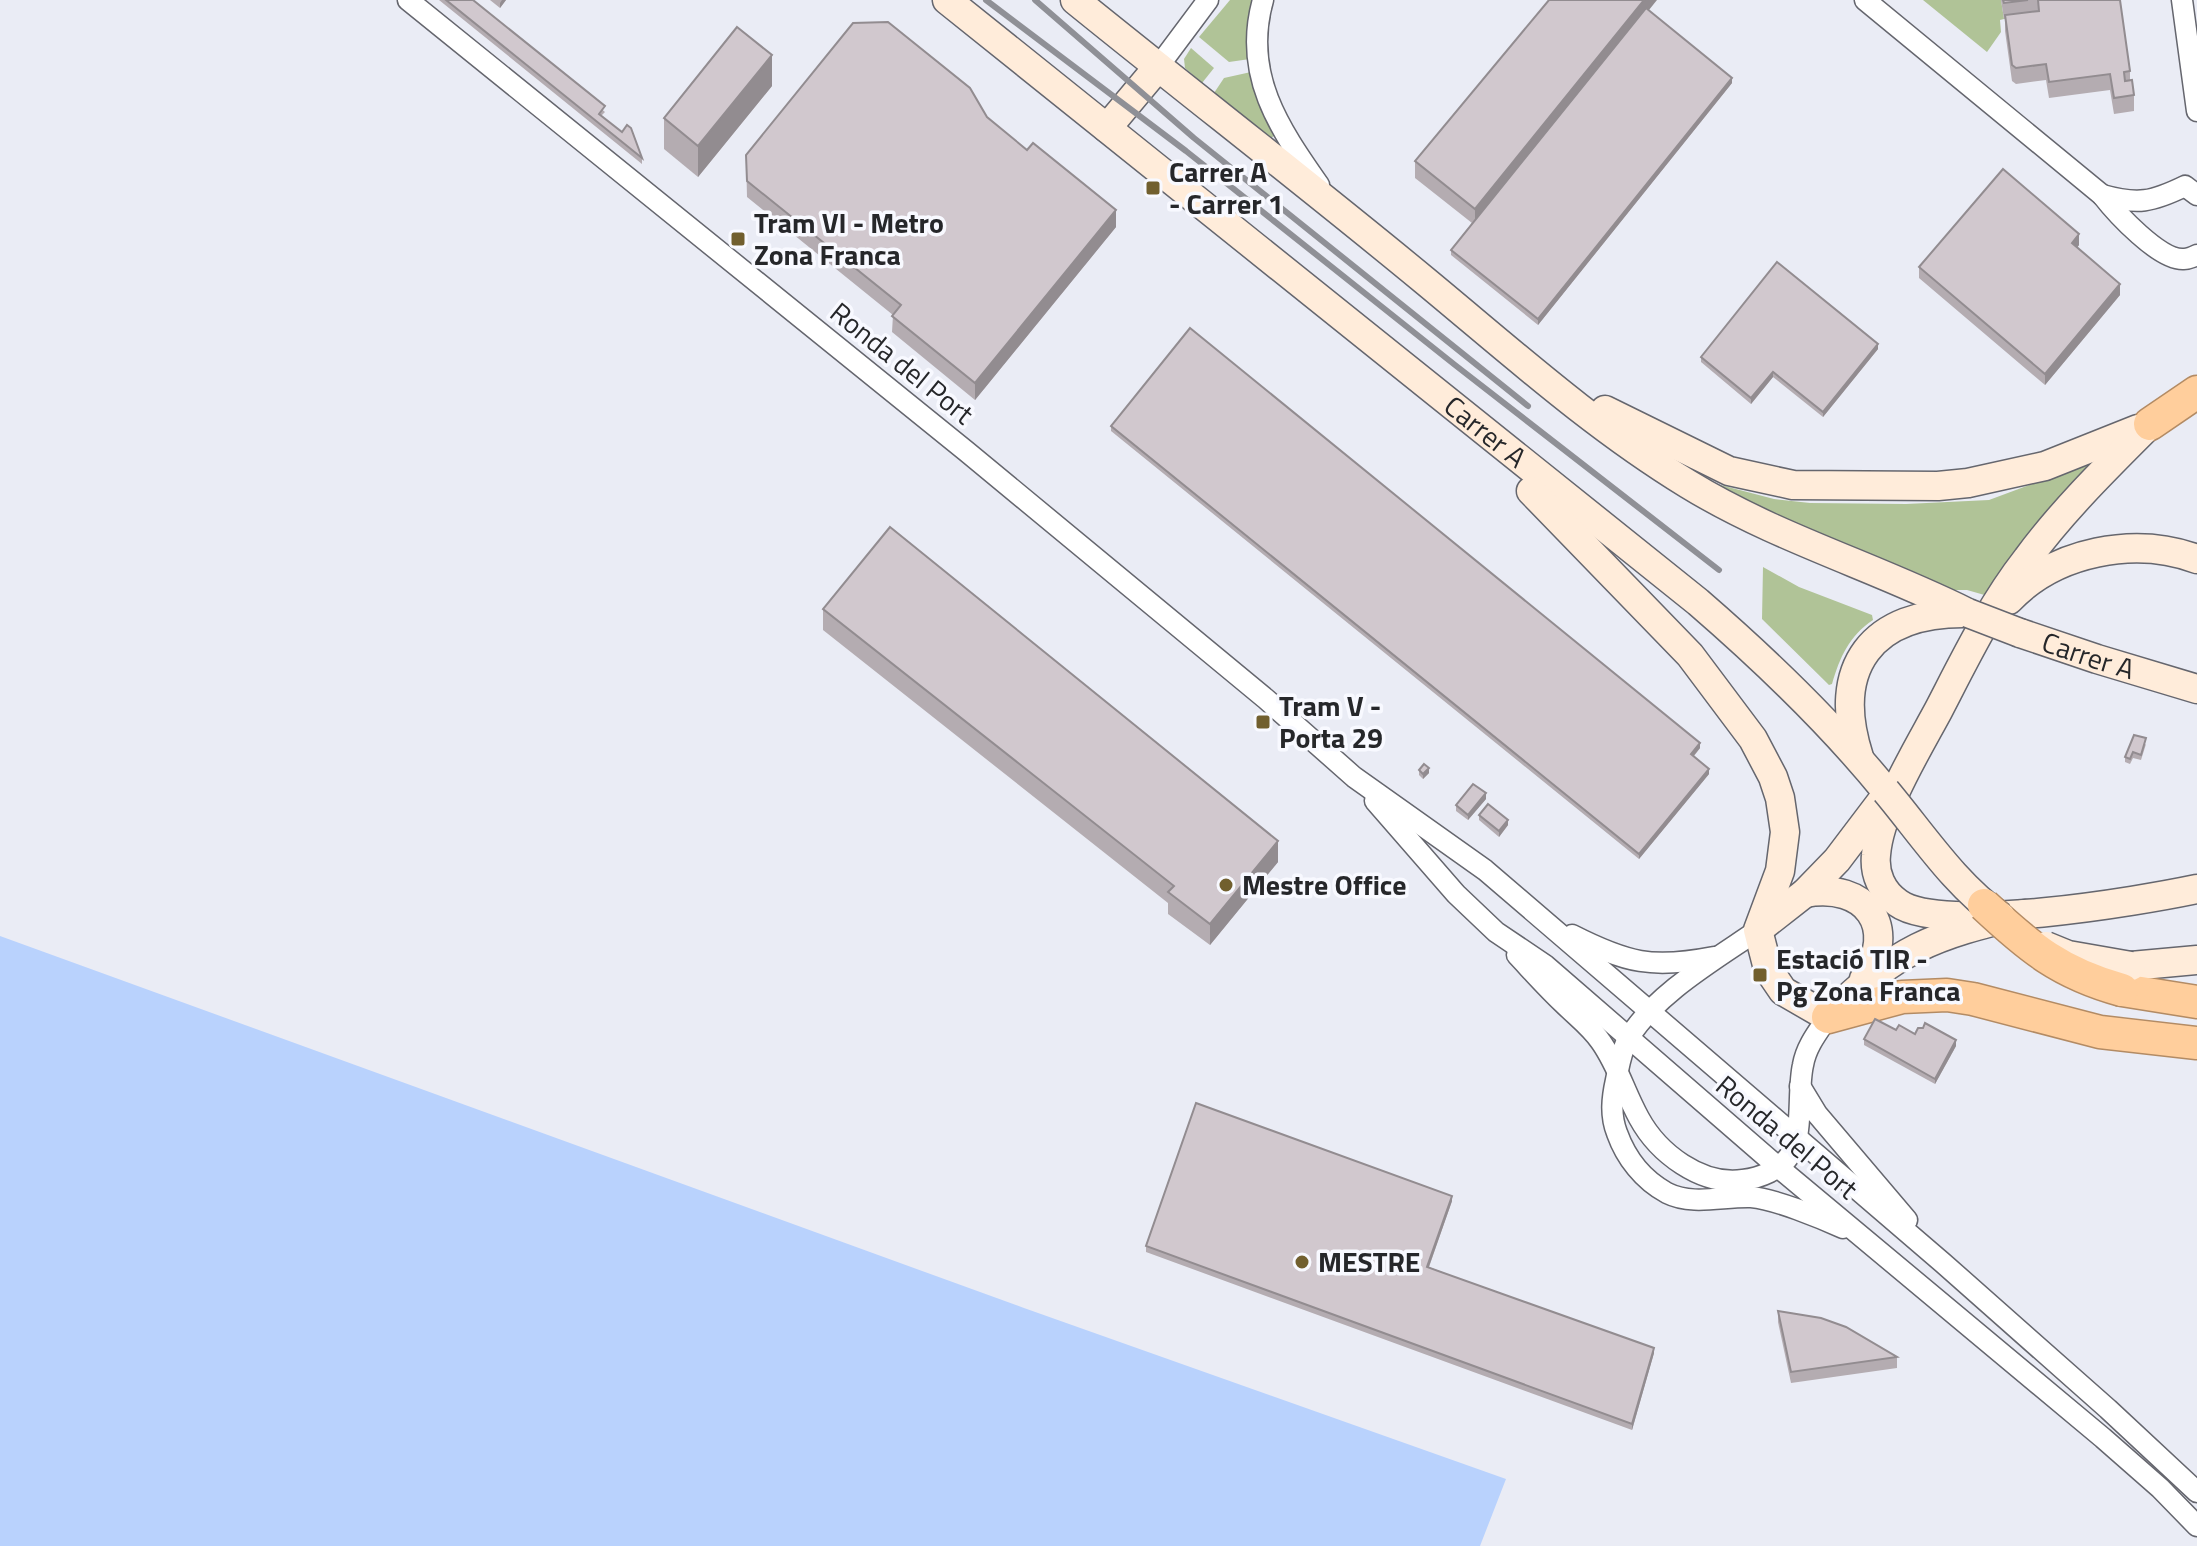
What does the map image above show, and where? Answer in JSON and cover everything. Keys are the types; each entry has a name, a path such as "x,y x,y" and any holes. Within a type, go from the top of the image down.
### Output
{"highway":[{"path":"2150,424 2197,392"},
{"path":"1984,905 2018,937 2065,970 2126,978 2197,1002"},
{"path":"1828,1017 1902,997 1947,995 2100,1032 2197,1043"}],"main road":[{"name":"Carrer A","path":"947,0 1698,602 1742,641 1859,758 1959,880 1984,905"},
{"name":"Carrer A","path":"1075,0 1534,372 1637,451 1691,486 1803,542 1975,621 2197,689"},
{"path":"1107,128 1158,67"},
{"path":"1395,361 1563,521 1690,655 1753,739 1773,777 1785,832 1780,871 1758,930 1768,969 1774,981 1793,999 1828,1017 1874,965 1878,952 1878,926 1873,915 1857,899 1846,894 1823,890 1805,893"},
{"path":"1534,372 1729,471 1793,485 1923,486 1968,483 2045,466 2150,424"},
{"path":"2150,424 2044,536 1975,621 1883,826 1876,857 1877,872 1889,896 1899,904 1920,914 1936,916 2025,914 2104,905 2197,889"},
{"path":"1859,758 1850,729 1850,689 1864,653 1885,634 1923,615 1975,621 2058,565 2103,551 2147,548 2197,559"},
{"path":"1758,930 1805,893 1837,860 1912,760"},
{"path":"1861,983 1885,965 1947,934 2025,914"},
{"path":"2126,978 2197,960"}],"street":[{"name":"Ronda del Port","path":"408,0 966,451 1266,699 1354,777 1485,870 1943,1263 2197,1492"},
{"path":"1158,67 1208,0"},
{"path":"1263,0 1257,40 1270,106 1282,133 1335,208"},
{"path":"1865,0 2102,195 2119,216 2168,255 2184,260 2197,255"},
{"path":"2182,0 2197,111"},
{"path":"2102,195 2130,203 2161,197 2193,185"},
{"name":"Ronda del Port","path":"1354,777 1456,894 1496,932 1545,965 1778,1167 2114,1448 2197,1526"},
{"path":"1541,919 1606,952 1629,960 1668,964 1722,955"},
{"path":"1758,930 1683,983 1650,1013 1628,1039 1612,1102 1614,1126 1622,1146 1638,1170 1668,1194 1691,1200 1752,1197 1764,1200 1842,1227 1877,1249"},
{"path":"1496,932 1554,995 1589,1027 1618,1070 1646,1129 1659,1146 1683,1164 1705,1175 1729,1181 1764,1175 1790,1155 1796,1138 1800,1086 1807,1049 1828,1017"},
{"path":"1800,1086 1817,1114 1943,1263"}],"green space":[{"path":"1230,0 1254,0 1250,59 1229,62 1199,37"},
{"path":"1923,0 2001,0 2004,19 2000,20 2001,32 1987,52"},
{"path":"1191,48 1214,68 1202,83 1185,68 1184,59"},
{"path":"1251,72 1260,105 1274,136 1271,138 1214,93 1224,78"},
{"path":"2088,463 2093,468 1988,596 1967,590 1951,590 1826,538 1709,482 1774,499 1810,503 1906,504 1989,500"},
{"path":"1763,567 1799,587 1872,615 1873,620 1846,648 1832,684 1829,685 1762,619"}],"water":[{"path":"0,936 1024,1308 1506,1479 1480,1546 0,1546"}],"building":[{"path":"446,0 473,0 605,106 599,114 622,132 627,125 631,128 642,158"},
{"path":"1549,0 1644,0 1475,209 1415,161"},
{"path":"2038,0 2120,0 2130,71 2124,72 2125,81 2132,80 2134,95 2114,98 2110,74 2049,82 2046,64 2016,68 2012,65 2005,15 2039,11"},
{"path":"1646,8 1732,78 1538,319 1451,250"},
{"path":"888,22 970,88 987,117 1027,150 1033,143 1116,210 975,383 892,316 901,305 747,181 746,155 853,23"},
{"path":"737,27 772,55 698,146 664,118"},
{"path":"2003,169 2079,234 2072,243 2120,284 2045,374 1919,267"},
{"path":"1777,262 1878,344 1823,412 1773,372 1751,398 1701,357"},
{"path":"1190,328 1700,743 1691,754 1709,769 1639,854 1111,426"},
{"path":"890,527 1278,841 1210,924 1168,892 1174,886 823,609"},
{"path":"2134,735 2146,738 2141,755 2133,752 2130,759 2125,757"},
{"path":"1424,764 1429,768 1423,774 1419,770"},
{"path":"1473,784 1486,793 1468,815 1456,805"},
{"path":"1488,804 1508,820 1499,831 1479,815"},
{"path":"1875,1019 1896,1030 1899,1025 1915,1034 1925,1023 1956,1040 1935,1079 1864,1039"},
{"name":"MESTRE","path":"1196,1103 1452,1196 1427,1267 1654,1348 1632,1424 1146,1246"},
{"path":"1778,1311 1821,1318 1846,1327 1897,1357 1791,1372"}],"railway":[{"path":"986,0 1186,151 1719,570"},
{"path":"1035,0 1194,138 1528,406"}],"place":[{"name":"Carrer A - Carrer 1","path":"1153,188"},
{"name":"Tram VI - Metro Zona Franca","path":"738,239"},
{"name":"Tram V - Porta 29","path":"1263,722"},
{"name":"Mestre Office","path":"1226,885"},
{"name":"Estació TIR - Pg Zona Franca","path":"1760,975"},
{"name":"MESTRE","path":"1302,1262"}]}
